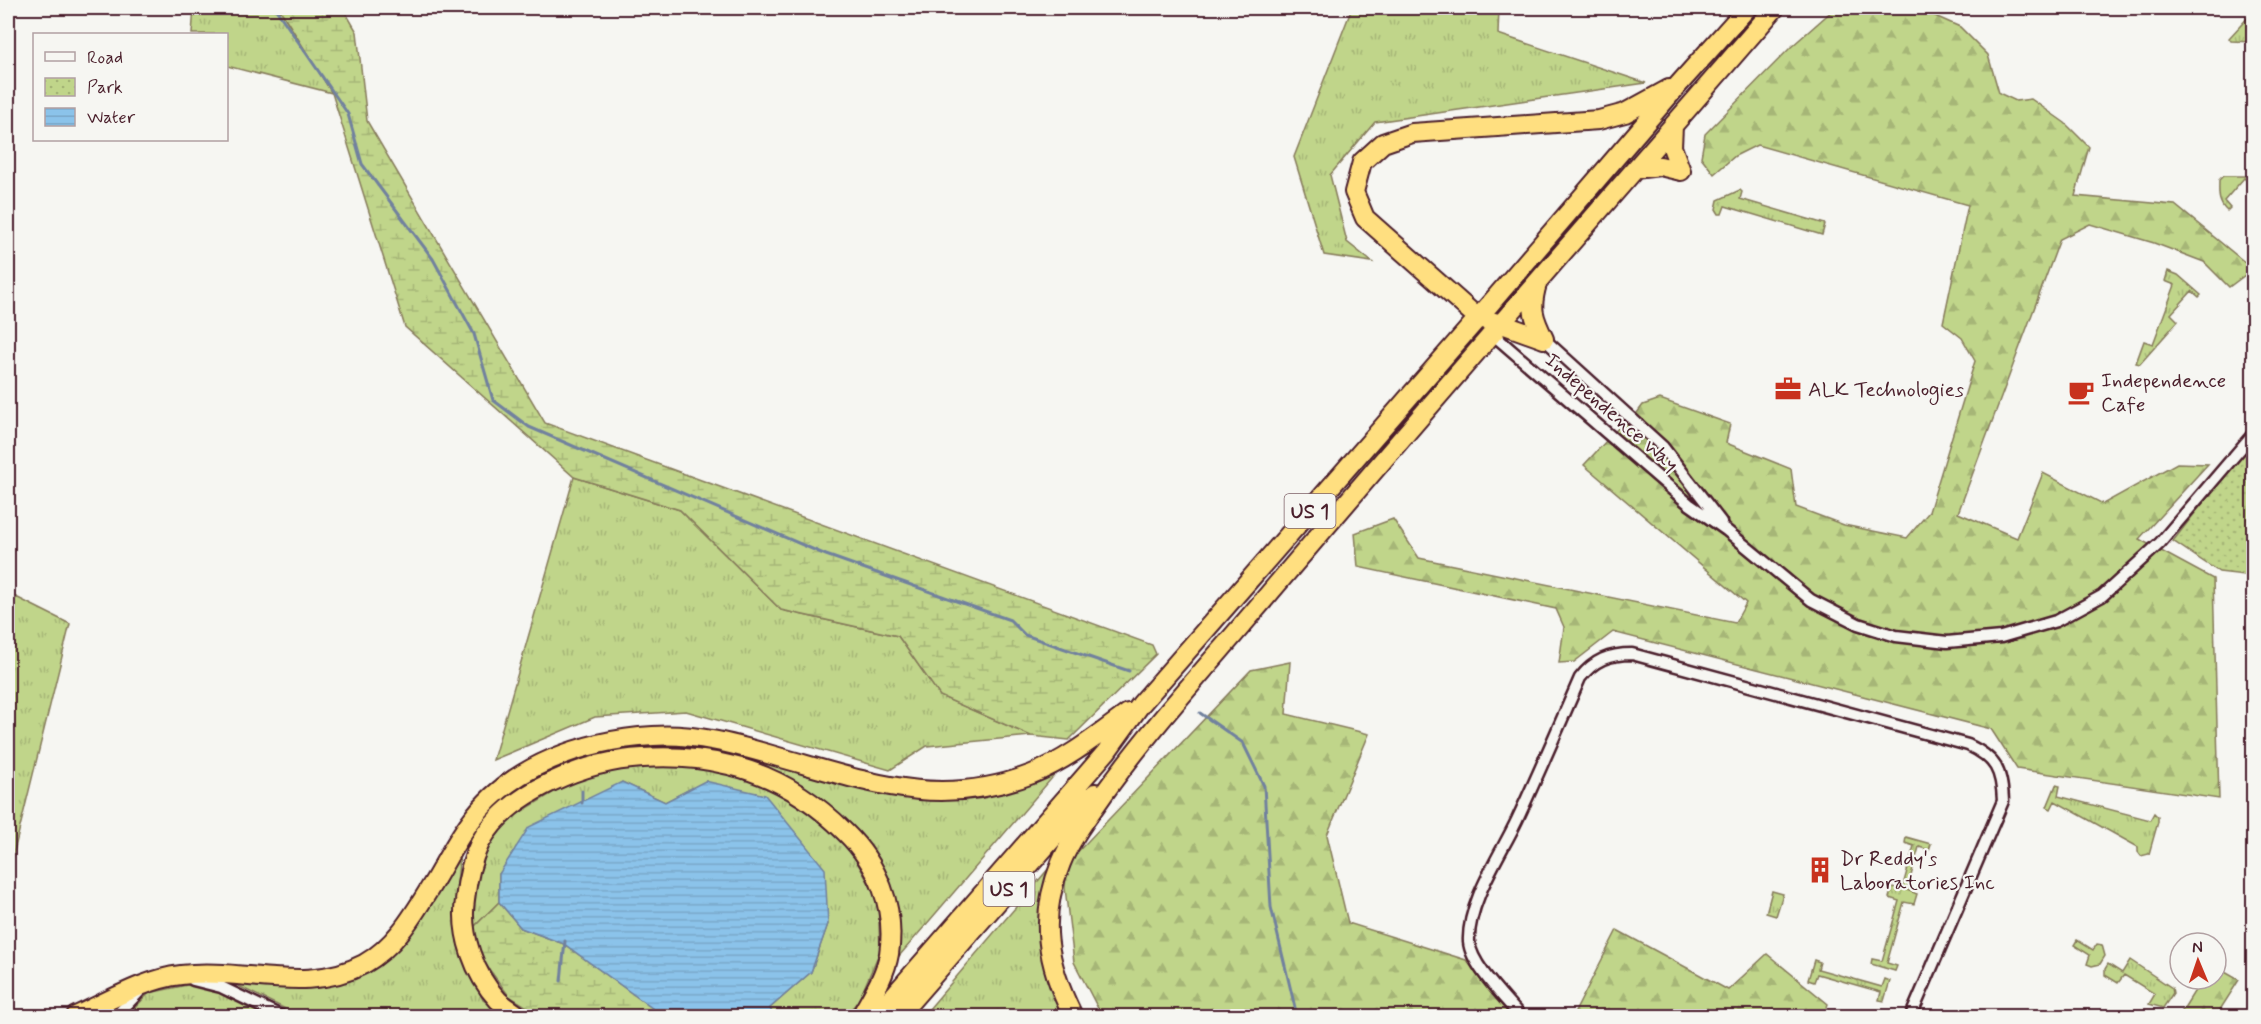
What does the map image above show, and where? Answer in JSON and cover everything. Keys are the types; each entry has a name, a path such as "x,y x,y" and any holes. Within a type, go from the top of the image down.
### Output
{"highway":[{"name":"US 1","path":"876,1017 1107,751 1141,704 1679,84 1748,8"},
{"name":"US 1","path":"898,1017 1081,806 1124,766 1299,558 1775,8"},
{"path":"1544,339 1497,329 1478,318 1365,218 1354,192 1362,162 1383,142 1412,134 1599,120 1625,113 1679,84"},
{"path":"1635,170 1660,166 1681,171 1672,147 1673,126"},
{"path":"1538,282 1532,301 1534,318 1544,339"},
{"path":"76,1017 149,983 180,975 212,974 297,980 320,979 343,973 365,963 386,948 401,932 470,822 488,800 518,777 553,759 585,747 617,739 690,736 725,742 876,785 920,792 954,792 995,786 1034,773 1073,753 1141,704"},
{"path":"519,1017 498,1000 482,977 468,946 463,913 468,873 481,842 502,816 531,793 564,777 596,767 642,758 688,758 730,765 772,780 806,798 857,844 874,867 887,900 891,927 888,956 882,976 861,1017"},
{"path":"1073,1017 1052,969 1048,941 1048,908 1061,862 1088,816 1124,766"}],"street":[{"name":"Independence Way","path":"1497,329 1689,504 1726,530 1812,600 1858,624 1896,636 1947,642 2001,638 2056,621 2102,596 2160,543 2253,433"},
{"name":"Independence Way","path":"1544,339 1663,447 1726,530"},
{"path":"1520,1017 1485,974 1472,952 1469,940 1473,919 1486,875 1506,843 1580,678 1601,658 1617,654 1632,654 1968,745 1983,752 1996,765 2002,780 2003,801 1911,1017"},
{"path":"116,1017 130,999 149,983 179,980 207,982 221,987 281,1017"}],"green space":[{"path":"194,8 279,8 332,93 228,66 228,33 192,33"},
{"path":"279,8 343,8 357,32 367,121 545,423 1152,645 1156,654 1069,740 1031,736 940,696 898,636 781,610 680,510 574,477 405,327 332,93"},
{"path":"1352,8 1499,8 1498,34 1646,83 1375,122 1330,175 1347,242 1372,262 1324,255 1294,157"},
{"path":"1917,8 1960,27 1988,55 1999,93 2016,101 2031,99 2065,123 2089,147 2075,196 2175,205 2253,269 2229,287 2204,262 2154,243 2090,224 2060,239 1958,513 2017,538 2043,473 2103,504 2177,463 2208,464 2139,539 2213,579 2219,799 2017,769 1991,729 1613,632 1574,662 1559,663 1564,627 1556,609 1358,567 1355,533 1393,519 1419,558 1735,623 1746,603 1584,465 1643,405 1660,399 1730,424 1726,443 1791,469 1796,507 1844,525 1907,538 1929,512 1975,361 1962,338 1943,323 1968,205 1757,145 1735,156 1714,174 1701,157 1705,134 1791,47 1833,10"},
{"path":"2253,12 2253,42 2231,41 2229,38"},
{"path":"2223,176 2253,176 2251,184 2244,178 2224,201 2230,208 2227,211 2219,197 2219,180"},
{"path":"1740,190 1742,192 1740,199 1825,224 1822,235 1725,206 1722,214 1719,214 1716,209 1718,200"},
{"path":"2168,271 2178,275 2201,295 2199,297 2192,291 2171,314 2178,321 2140,364 2136,363 2144,341 2153,344 2175,285 2165,281"},
{"path":"2253,439 2253,576 2219,572 2173,541"},
{"path":"574,477 680,510 781,610 898,636 940,696 1031,736 927,746 890,770 686,711 595,717 493,760"},
{"path":"16,597 70,624 8,876 8,607"},
{"path":"1290,662 1286,714 1369,734 1327,835 1348,923 1466,960 1512,1016 1102,1016 1074,962 1065,888 1067,863 1251,670"},
{"path":"746,753 904,795 1064,764 888,969 889,886 866,840 821,799"},
{"path":"686,761 772,784 847,844 878,900 880,951 859,1000 845,1016 773,1016 770,1008 811,972 828,924 706,781 665,802 622,782 499,874 499,902 471,930 470,883 496,827 584,774"},
{"path":"2056,785 2060,786 2058,796 2150,820 2154,813 2158,817 2158,822 2149,854 2141,856 2138,847 2055,801 2051,809 2047,807"},
{"path":"1906,837 1931,844 1929,850 1919,847 1907,890 1917,894 1914,904 1904,902 1887,963 1897,966 1895,971 1871,964 1872,959 1882,961 1899,901 1889,898 1892,887 1902,889 1914,846 1905,843"},
{"path":"460,852 457,884 457,942 483,1000 507,1016 300,1016 226,980 371,969"},
{"path":"1050,867 1042,909 1065,1016 923,1016"},
{"path":"1772,891 1783,894 1776,916 1766,913"},
{"path":"499,902 521,928 564,944 663,1016 542,1016 509,996 483,961 471,930"},
{"path":"1617,930 1728,990 1767,954 1828,1004 1824,1016 1573,1016"},
{"path":"2077,940 2093,950 2097,944 2102,945 2105,956 2100,964 2092,966 2087,964 2090,955 2074,945"},
{"path":"1814,960 1820,962 1818,969 1882,987 1885,979 1890,981 1884,1001 1879,1000 1881,992 1817,974 1814,982 1808,980"},
{"path":"2130,960 2168,985 2168,991 2173,993 2163,1008 2149,1004 2155,994 2124,975 2118,983 2105,975 2105,969 2108,964 2122,973"},
{"path":"2228,974 2239,980 2216,1016 2179,1016 2195,991 2228,991"},
{"path":"187,985 221,992 268,1016 127,1016 149,993"}],"water":[{"path":"705,781 765,795 825,869 828,924 811,972 770,1008 773,1016 663,1016 564,944 521,928 499,902 499,874 529,827 622,782 665,802"}],"waterway":[{"path":"275,8 348,114 362,164 433,259 474,334 493,400 529,427 826,555 1010,620 1025,635 1129,671"},
{"path":"1200,713 1243,743 1264,786 1271,907 1297,1016"},
{"path":"582,791 582,803"},
{"path":"561,981 565,941"}],"place":[{"name":"ALK Technologies","path":"1788,389"},
{"name":"Independence Cafe","path":"2081,392"},
{"name":"Dr Reddy's Laboratories Inc","path":"1820,870"}]}
